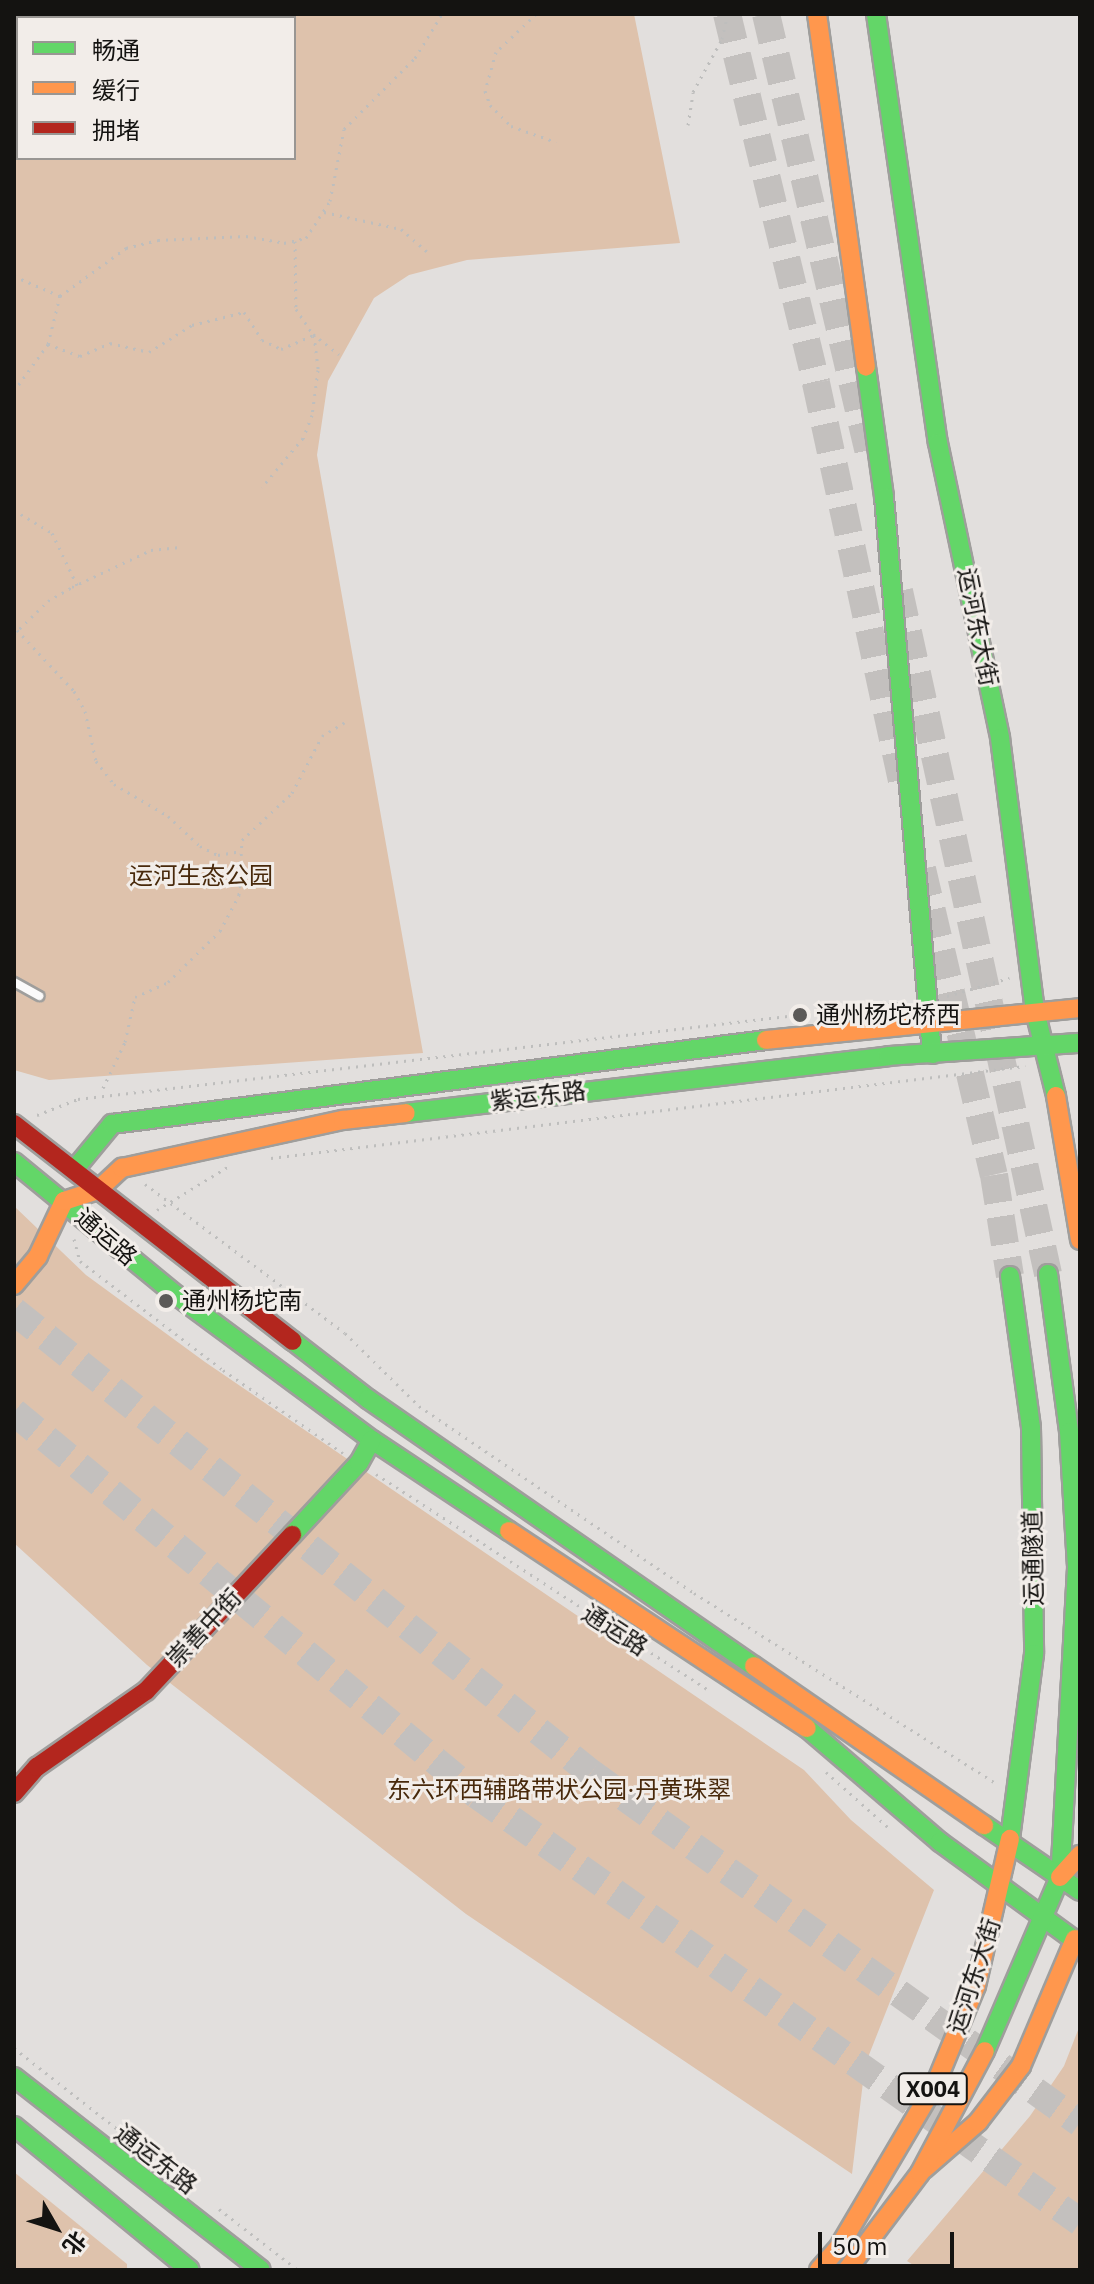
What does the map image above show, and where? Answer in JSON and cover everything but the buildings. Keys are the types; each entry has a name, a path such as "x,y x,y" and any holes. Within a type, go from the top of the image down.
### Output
{"main road":[{"path":"817,14 884,497 914,888 932,1054"},
{"path":"868,14 878,39"},
{"name":"运河东大街","path":"876,14 938,443 1000,738 1035,1011 1041,1046 1054,1085 1080,1240"},
{"name":"紫运东路","path":"14,1285 38,1256 64,1201 74,1170 112,1124 930,1022 1080,1008"},
{"path":"1041,1046 1080,1043"},
{"name":"紫运东路","path":"122,1168 343,1120 932,1054 1041,1046"},
{"name":"通运路","path":"14,1124 368,1399 1010,1839 1080,1891"},
{"name":"通运路","path":"14,1162 64,1201 107,1242 372,1440 822,1738 940,1842 1043,1913 1077,1942"},
{"path":"64,1201 98,1190 122,1168"},
{"name":"运通隧道","path":"1048,1274 1069,1432 1077,1568 1072,1702 1059,1817 1060,1877"},
{"name":"运通隧道","path":"1010,1276 1032,1443 1034,1654 1010,1839"},
{"name":"崇善中街","path":"14,1793 37,1767 146,1691 359,1463 372,1440"},
{"name":"运河东大街","path":"819,2270 847,2234 936,2083 976,1986 1003,1887 1010,1839"},
{"name":"运河东大街","path":"847,2270 920,2173 973,2080 1060,1877 1080,1855"},
{"name":"运河东大街","path":"920,2173 978,2122 1021,2066 1077,1942"},
{"name":"通运东路","path":"14,2077 261,2270"},
{"path":"14,2126 190,2270"}],"lane":[{"path":"14,982 39,996"}],"path":[{"path":"14,391 48,344 60,296 126,248 158,240 246,236 295,241 306,238 324,212 344,129 415,58 442,14"},
{"path":"536,14 496,52 485,91 498,116 511,126 556,142"},
{"path":"688,125 693,92 722,39 728,14"},
{"path":"324,212 401,229 430,254"},
{"path":"295,241 296,309 314,335 339,354"},
{"path":"14,276 60,296"},
{"path":"48,344 80,356 110,343 149,352 171,343 192,325 244,312 262,340 281,349 314,335"},
{"path":"262,487 303,438 312,415 318,370 314,335"},
{"path":"14,510 52,533 77,585"},
{"path":"178,547 151,550 77,585 48,601 16,632 74,691 85,711 96,761 114,784 168,816 200,846 218,855 240,851"},
{"path":"103,1088 125,1042 135,997 154,992 194,962 230,917 244,874 240,851 242,840 292,793 322,736 349,720"},
{"path":"14,1124 78,1099 854,1005 928,1001 1032,972"},
{"name":"紫运东路","path":"268,1158 1022,1070 1041,1046"},
{"path":"138,1223 237,1162"},
{"path":"122,1168 171,1200 345,1333 419,1406 694,1593 1017,1797"},
{"name":"通运路","path":"72,1231 80,1261 223,1370 359,1463 718,1697"},
{"path":"80,1261 107,1242"},
{"path":"822,1767 861,1808 898,1833"},
{"name":"通运东路","path":"14,2048 198,2193"},
{"name":"通运东路","path":"209,2202 298,2270"}],"green space":[{"name":"运河生态公园","path":"634,14 680,243 467,260 409,275 374,298 328,381 317,455 423,1053 49,1080 14,1070 14,103 16,160 296,160 296,16 183,16"},
{"name":"东六环西辅路带状公园·丹黄珠翠","path":"14,1206 86,1275 205,1362 804,1770 851,1820 934,1890 865,2065 852,2174 466,1914 147,1665 14,1543"},
{"path":"1080,2025 1080,2270 921,2270 907,2261 1030,2116 1064,2066"},
{"path":"14,2172 127,2264 127,2270 14,2270"}],"tunnel":[{"path":"727,14 816,383 902,781"},
{"path":"766,14 869,452"},
{"path":"899,591 1048,1274"},
{"path":"922,869 994,1175 1010,1276"},
{"path":"14,1311 591,1773 1080,2123"},
{"path":"14,1412 477,1795 1080,2222"}],"traffic: fast":[{"path":"64,16 68,14"},
{"path":"876,14 938,443 1000,738 1035,1011 1056,1096"},
{"path":"866,367 884,497 932,1054"},
{"path":"74,1170 112,1124 766,1040"},
{"path":"406,1113 888,1056 1080,1043"},
{"path":"14,1162 176,1295 372,1440 509,1531"},
{"path":"1048,1274 1069,1432 1077,1568 1060,1877"},
{"path":"1010,1276 1031,1428 1034,1654 1010,1839"},
{"path":"293,1341 368,1399 754,1666"},
{"path":"292,1535 359,1463 372,1440"},
{"path":"807,1728 940,1842 1080,1944"},
{"path":"984,1825 1080,1891"},
{"path":"985,2051 1060,1877"},
{"path":"14,2077 261,2270"},
{"path":"14,2126 190,2270"}],"traffic: slow":[{"path":"817,14 866,367"},
{"path":"766,1040 1080,1008"},
{"path":"1056,1096 1080,1240"},
{"path":"14,1285 38,1256 64,1201 98,1190 122,1168 343,1120 406,1113"},
{"path":"509,1531 807,1728"},
{"path":"754,1666 984,1825"},
{"path":"819,2270 839,2247 936,2083 976,1986 1010,1839"},
{"path":"1060,1877 1080,1855"},
{"path":"924,2169 978,2122 1021,2066 1075,1939"},
{"path":"847,2270 920,2173 985,2051"}],"traffic: jam":[{"path":"14,1124 293,1341"},
{"path":"14,1793 37,1767 146,1691 292,1535"}],"place":[{"name":"通州杨坨桥西","path":"800,1015"},
{"name":"通州杨坨南","path":"166,1301"}]}
